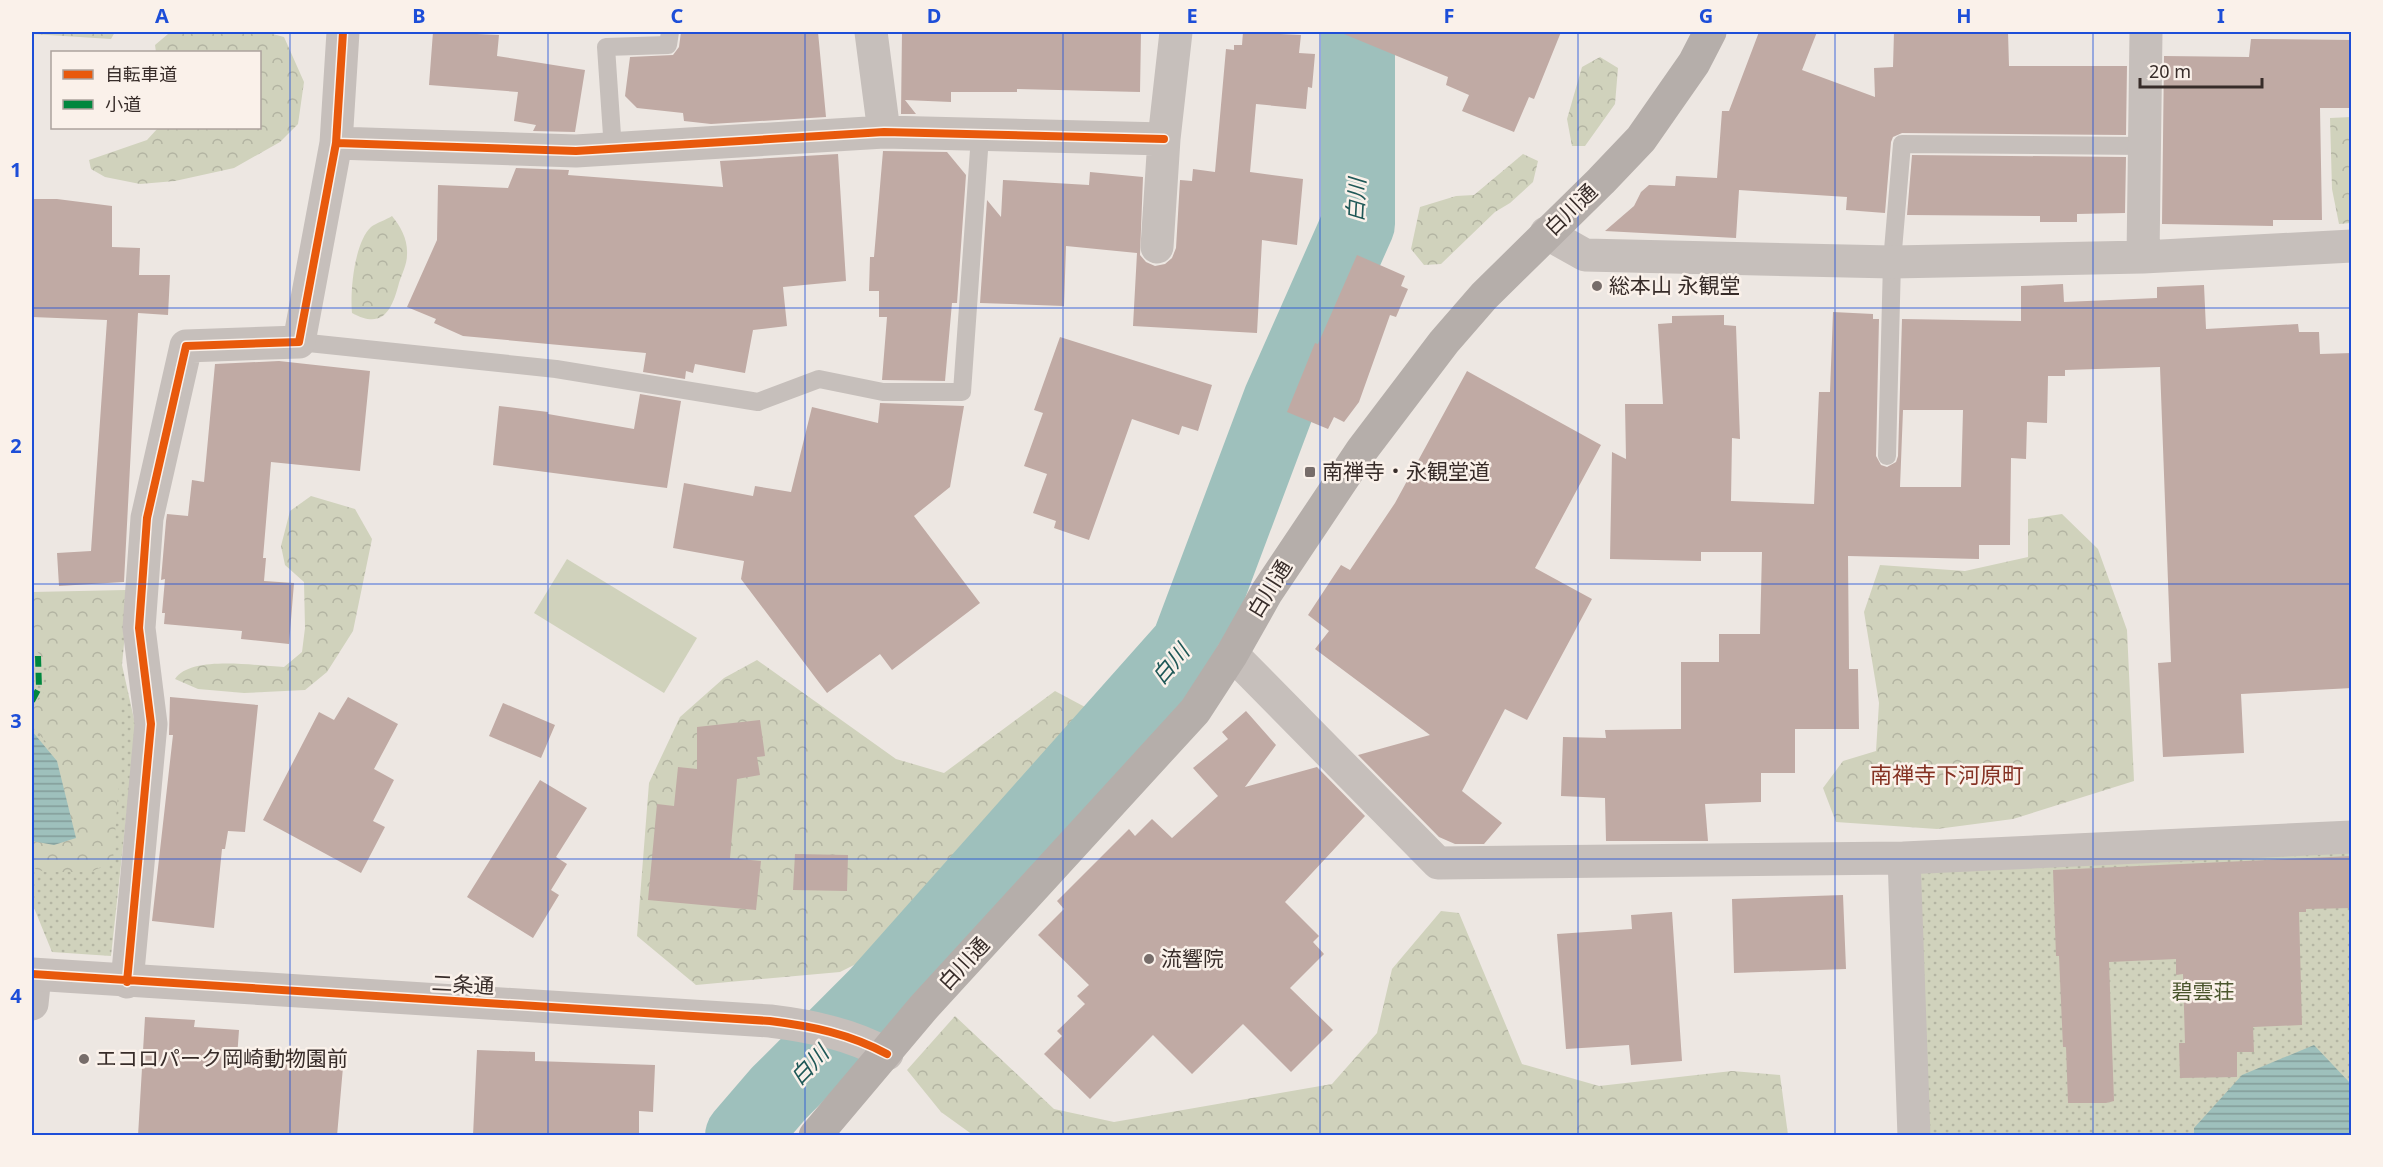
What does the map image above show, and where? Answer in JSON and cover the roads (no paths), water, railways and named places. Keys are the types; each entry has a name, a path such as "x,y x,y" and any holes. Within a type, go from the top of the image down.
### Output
{"main road":[{"name":"白川通","path":"815,1136 875,1048 923,1008 1195,711 1232,654 1267,592 1362,450 1444,342 1484,296 1641,139 1694,63 1710,32"}],"street":[{"path":"127,982 151,724 139,628 147,518 186,346 299,342 336,143 343,32"},
{"path":"872,32 884,132"},
{"path":"1157,247 1164,139 1176,32"},
{"path":"2143,258 2146,32"},
{"path":"336,143 576,151 884,132 1164,139"},
{"path":"1546,233 1585,255 1892,262 2143,258 2352,246"},
{"path":"1232,654 1438,863 1904,858 2352,837"},
{"path":"1904,858 1914,1136"},
{"name":"二条通","path":"33,984 127,982 770,1021 808,1026 875,1048"}],"lane":[{"path":"613,150 606,47 668,45 670,32"},
{"path":"299,342 556,369 758,402 819,379 883,392 962,392 980,136"},
{"path":"1887,456 1892,262 1902,144 2145,146"}],"water":[{"path":"32,731 57,761 76,838 54,845 32,841"},
{"path":"2314,1045 2351,1084 2351,1135 2194,1135 2194,1128 2242,1075"}],"waterway":[{"name":"白川","path":"742,1136 779,1093 876,996 1188,645 1280,400 1358,224 1358,32"}],"place":[{"name":"総本山 永観堂","path":"1597,286"},
{"name":"南禅寺・永観堂道","path":"1310,472"},
{"name":"流響院","path":"1149,959"},
{"name":"エコロパーク岡崎動物園前","path":"84,1059"}],"district":[{"name":"南禅寺下河原町","path":"1947,775"}],"park label":[{"name":"碧雲荘","path":"2203,992"}]}
